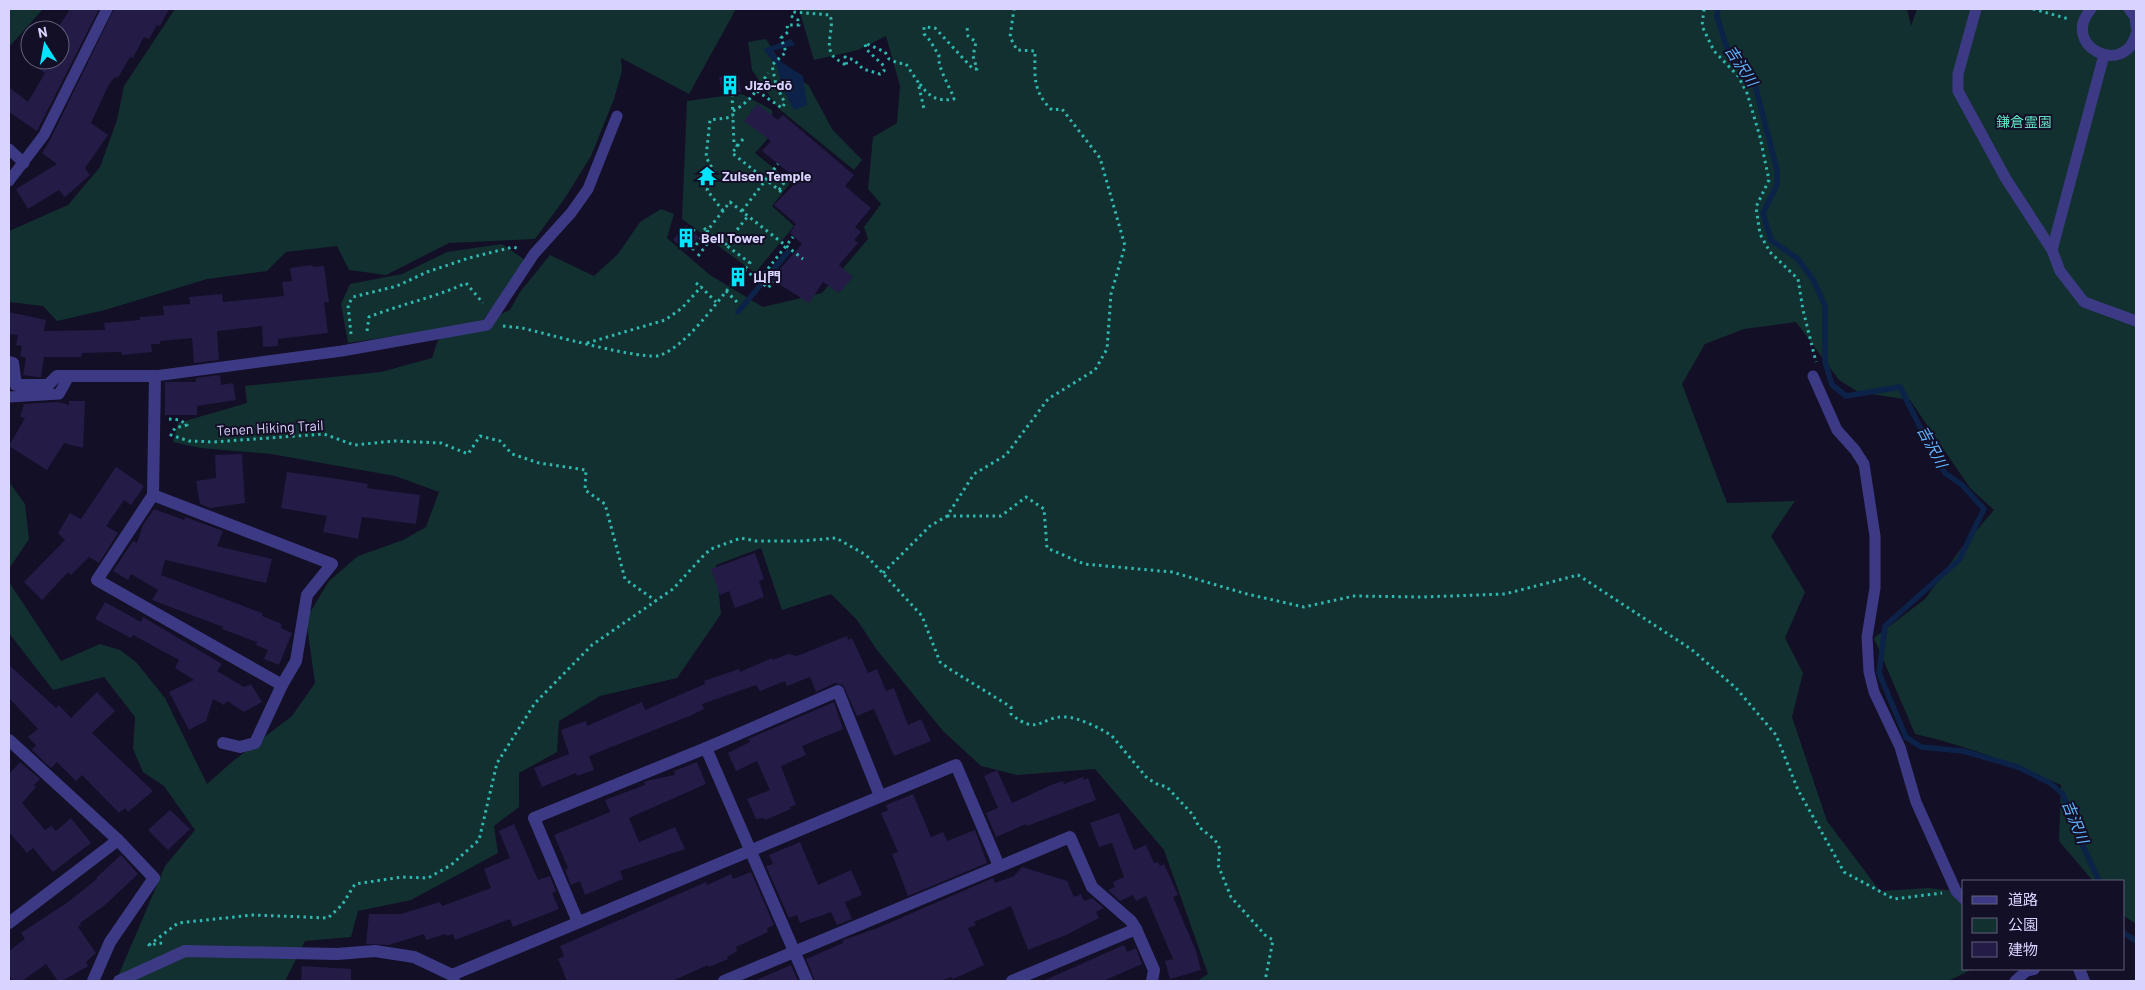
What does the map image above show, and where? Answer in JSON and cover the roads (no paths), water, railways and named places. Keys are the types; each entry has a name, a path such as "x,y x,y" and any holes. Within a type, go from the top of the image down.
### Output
{"street":[{"path":"9,362 13,363 16,385 48,385 58,376 154,376 153,495 97,580 282,685"},
{"path":"153,495 332,564 308,595 296,661 282,685 255,743 240,746 223,743"},
{"path":"578,922 534,818 706,748 838,691 880,796"},
{"path":"12,747 118,840 154,878 110,942 93,981"},
{"path":"706,748 807,981"},
{"path":"119,981 185,951 336,954 375,951 414,957 453,978 578,922 956,765 998,866"},
{"path":"724,981 1070,837 1092,887 1130,921 1136,929 1154,970 1152,981"},
{"path":"9,923 118,840"},
{"path":"1012,981 1136,929"}],"lane":[{"path":"9,181 44,135 107,9"},
{"path":"1976,9 1958,74 1958,91 2006,179 2052,250 2060,271 2084,302 2136,321"},
{"path":"2091,9 2082,22 2082,33 2085,40 2096,52 2104,55 2122,52 2130,47 2136,34"},
{"path":"2129,9 2135,17 2136,27"},
{"path":"2052,250 2104,55"},
{"path":"154,376 352,350 487,325 534,254 571,213 588,189 617,116"},
{"path":"9,149 24,163"},
{"path":"9,397 59,394 69,376"},
{"path":"1813,376 1837,430 1855,450 1864,464 1875,536 1875,588 1867,637 1869,672 1874,692 1900,747 1916,802 1960,895"},
{"path":"2015,981 2030,970"}],"water":[{"path":"791,39 795,45 772,51 780,61 803,76 807,105 794,110 782,87 777,66 763,49"}],"waterway":[{"name":"吉沢川","path":"1718,9 1717,17 1727,48 1754,81 1777,170 1777,185 1763,213 1771,240 1798,259 1814,281 1825,306 1825,362 1832,385 1846,396 1900,387 1945,473 1962,485 1984,509 1959,560 1885,626 1879,673 1906,737 1921,747 1963,751 2018,767 2050,783 2063,794 2074,826 2099,880"},
{"path":"738,312 788,252"},
{"name":"吉沢川","path":"2125,934 2136,941"}],"place":[{"name":"Jizō-dō","path":"730,85"},
{"name":"Zuisen Temple","path":"707,176"},
{"name":"Bell Tower","path":"686,238"},
{"name":"山門","path":"738,277"}],"park label":[{"name":"鎌倉霊園","path":"2024,122"}]}
